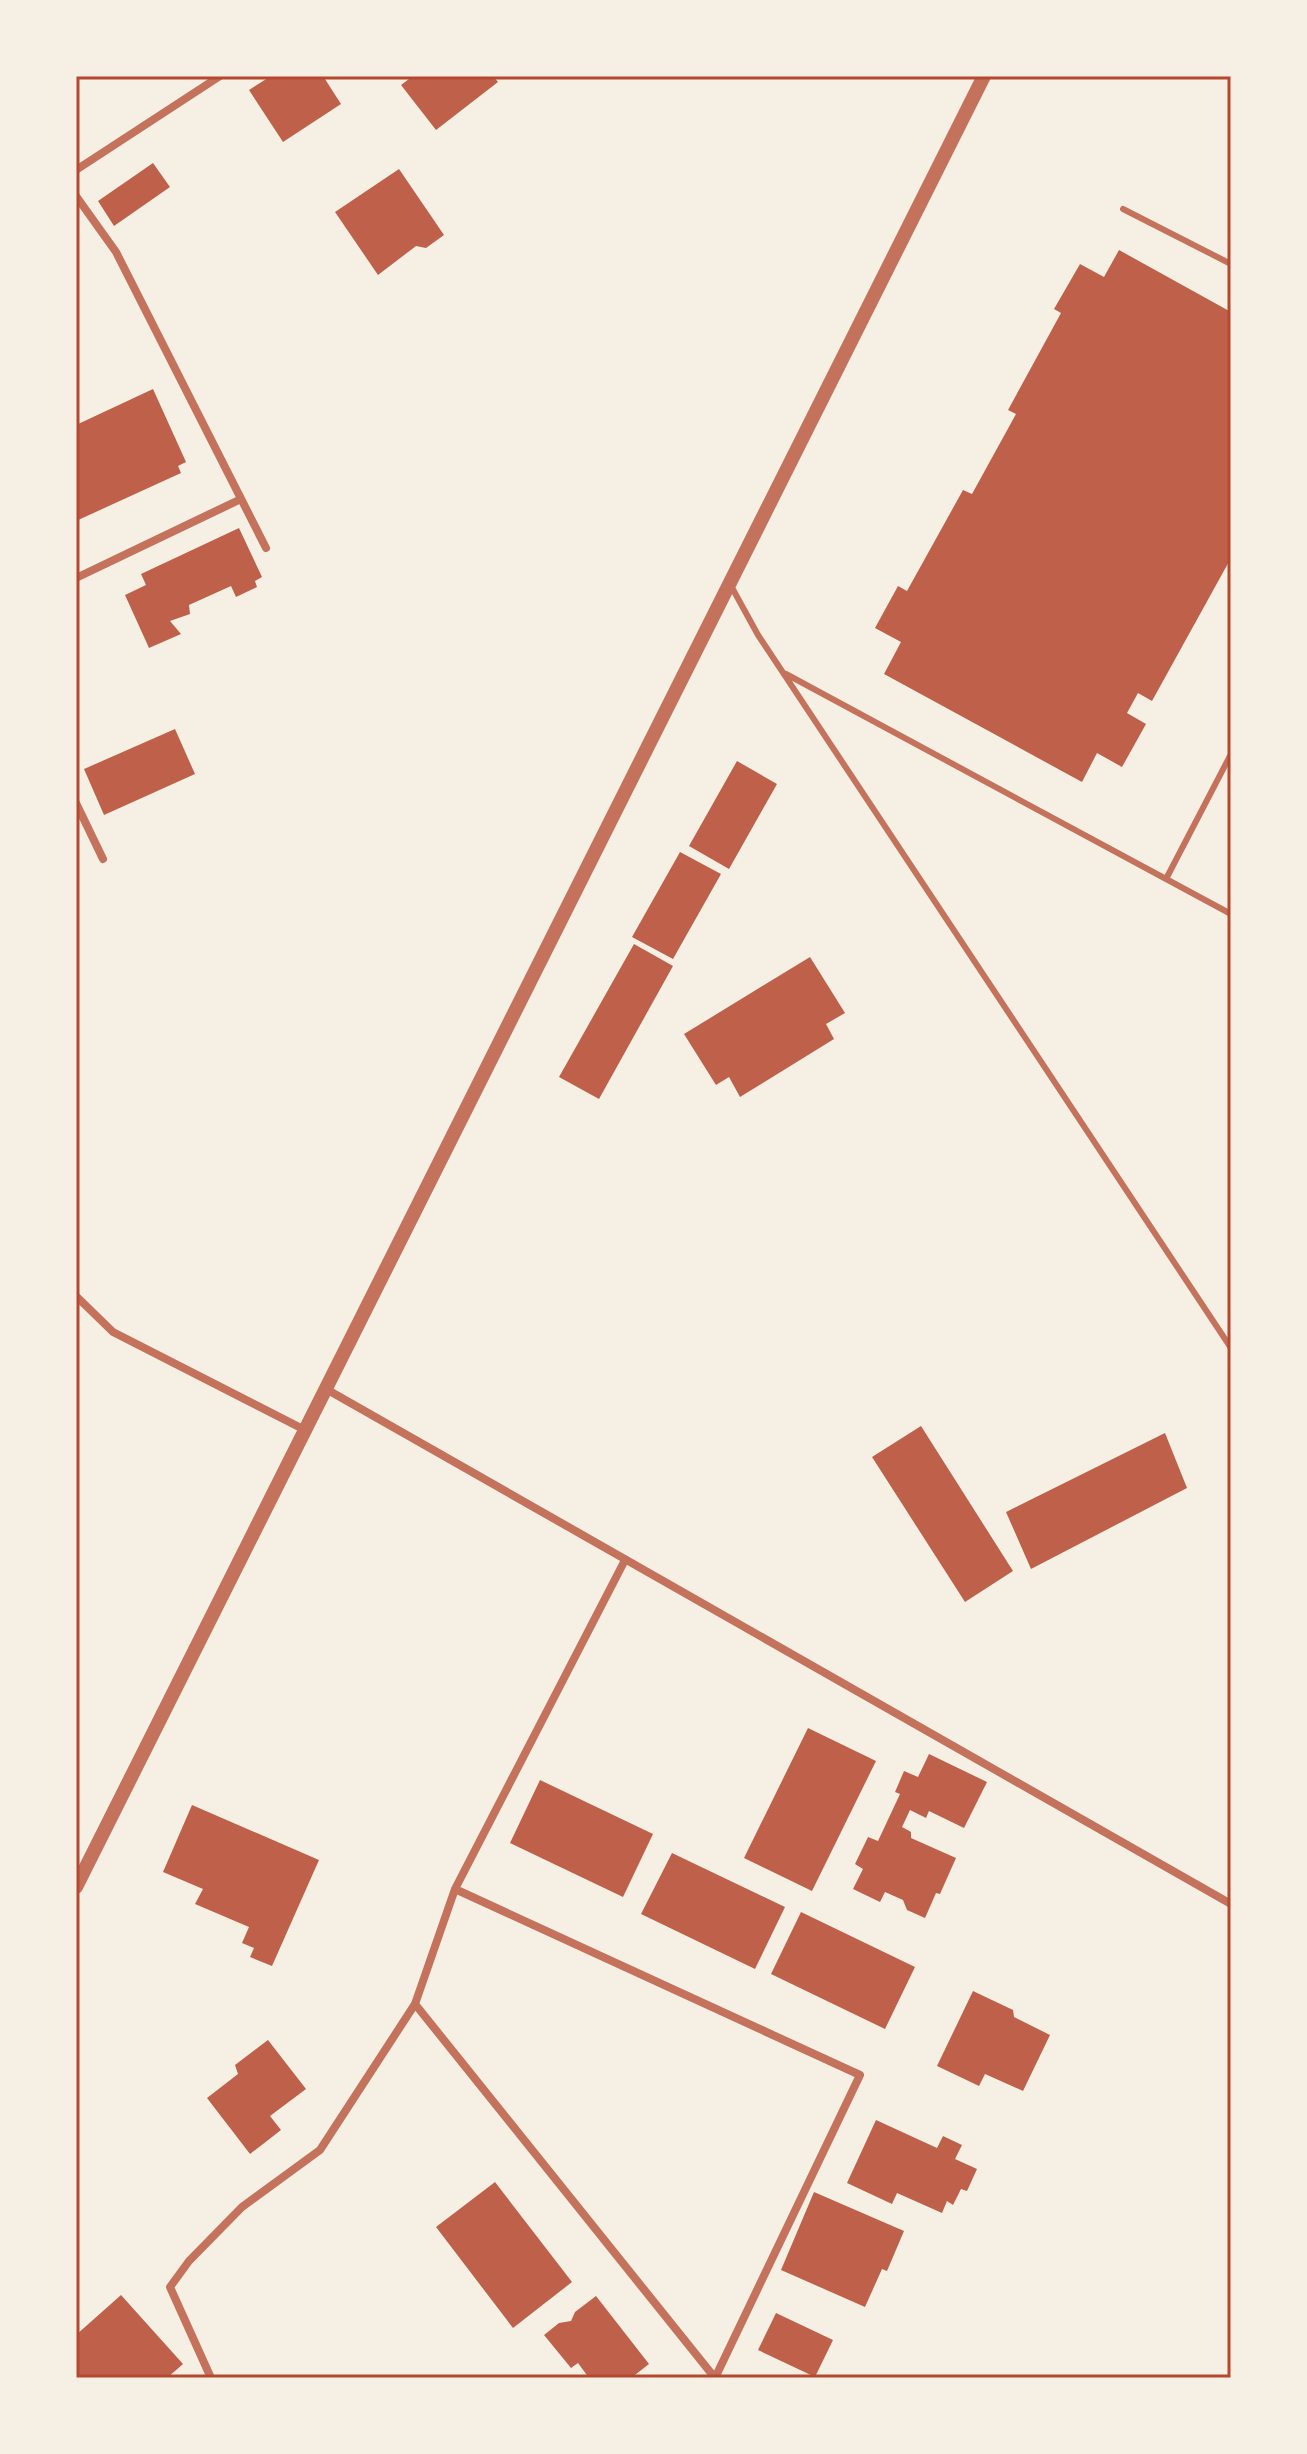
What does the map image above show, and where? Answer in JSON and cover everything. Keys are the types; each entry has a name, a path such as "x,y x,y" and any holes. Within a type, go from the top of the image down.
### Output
{"street":[{"path":"76,170 220,76"},
{"path":"76,1887 984,76"},
{"path":"76,196 116,252 266,548"},
{"path":"76,578 241,499"},
{"path":"76,803 103,859"},
{"path":"76,1296 113,1332 305,1430"},
{"path":"326,1389 1231,1904"},
{"path":"211,2378 170,2287 189,2261 242,2207 320,2150 415,2004 455,1889 625,1560"},
{"path":"415,2004 715,2378 860,2075 455,1889"}],"lane":[{"path":"1123,209 1231,264"},
{"path":"730,584 782,673 1231,1348"},
{"path":"782,673 1231,914"},
{"path":"1166,879 1231,754"}],"building":[{"path":"271,76 323,76 341,104 283,142 249,90"},
{"path":"413,76 493,76 498,82 436,130 401,85"},
{"path":"153,163 170,187 114,226 98,201"},
{"path":"399,169 444,235 426,248 416,246 378,275 335,212"},
{"path":"1119,250 1231,312 1231,558 1152,701 1138,693 1127,713 1146,724 1122,767 1097,753 1082,782 884,674 901,642 875,628 898,586 907,591 963,490 972,494 1016,414 1008,410 1061,313 1054,309 1080,264 1104,277"},
{"path":"153,389 186,462 178,466 181,473 76,521 76,425"},
{"path":"239,528 262,577 255,581 257,587 236,597 231,586 189,605 190,614 170,621 181,634 149,648 125,595 146,585 141,574"},
{"path":"175,729 195,774 104,815 84,769"},
{"path":"737,761 777,784 729,869 689,846"},
{"path":"680,852 721,874 673,959 632,937"},
{"path":"634,944 673,966 599,1099 559,1077"},
{"path":"810,957 845,1013 826,1024 834,1039 740,1097 729,1077 716,1085 684,1034"},
{"path":"921,1426 1013,1571 965,1602 872,1457"},
{"path":"1165,1433 1187,1488 1031,1569 1006,1512"},
{"path":"808,1728 876,1761 812,1891 744,1858"},
{"path":"929,1754 987,1782 964,1828 929,1811 926,1818 910,1810 902,1827 911,1832 911,1838 956,1858 925,1918 907,1910 903,1900 885,1892 880,1902 853,1889 863,1869 855,1864 868,1837 878,1841 900,1794 895,1792 904,1771 918,1777"},
{"path":"540,1780 653,1834 623,1897 510,1843"},
{"path":"192,1805 319,1860 272,1966 250,1957 254,1948 242,1943 249,1927 195,1904 203,1889 163,1872"},
{"path":"672,1853 785,1907 755,1969 641,1914"},
{"path":"801,1912 915,1967 885,2029 771,1974"},
{"path":"973,1991 1013,2010 1014,2017 1050,2035 1023,2091 985,2074 979,2086 937,2066"},
{"path":"268,2040 306,2089 270,2116 281,2130 250,2154 207,2098 238,2074 235,2065"},
{"path":"876,2120 937,2148 943,2136 962,2145 955,2159 977,2169 967,2191 961,2189 953,2205 947,2201 942,2213 897,2193 892,2204 847,2183"},
{"path":"495,2182 572,2282 513,2328 436,2227"},
{"path":"814,2192 904,2231 887,2271 882,2269 865,2307 781,2270"},
{"path":"121,2295 183,2364 167,2378 76,2378 76,2335"},
{"path":"596,2296 649,2364 631,2378 589,2378 578,2363 571,2368 544,2335 559,2323 571,2321 575,2312"},
{"path":"776,2313 833,2340 815,2377 758,2350"}]}
